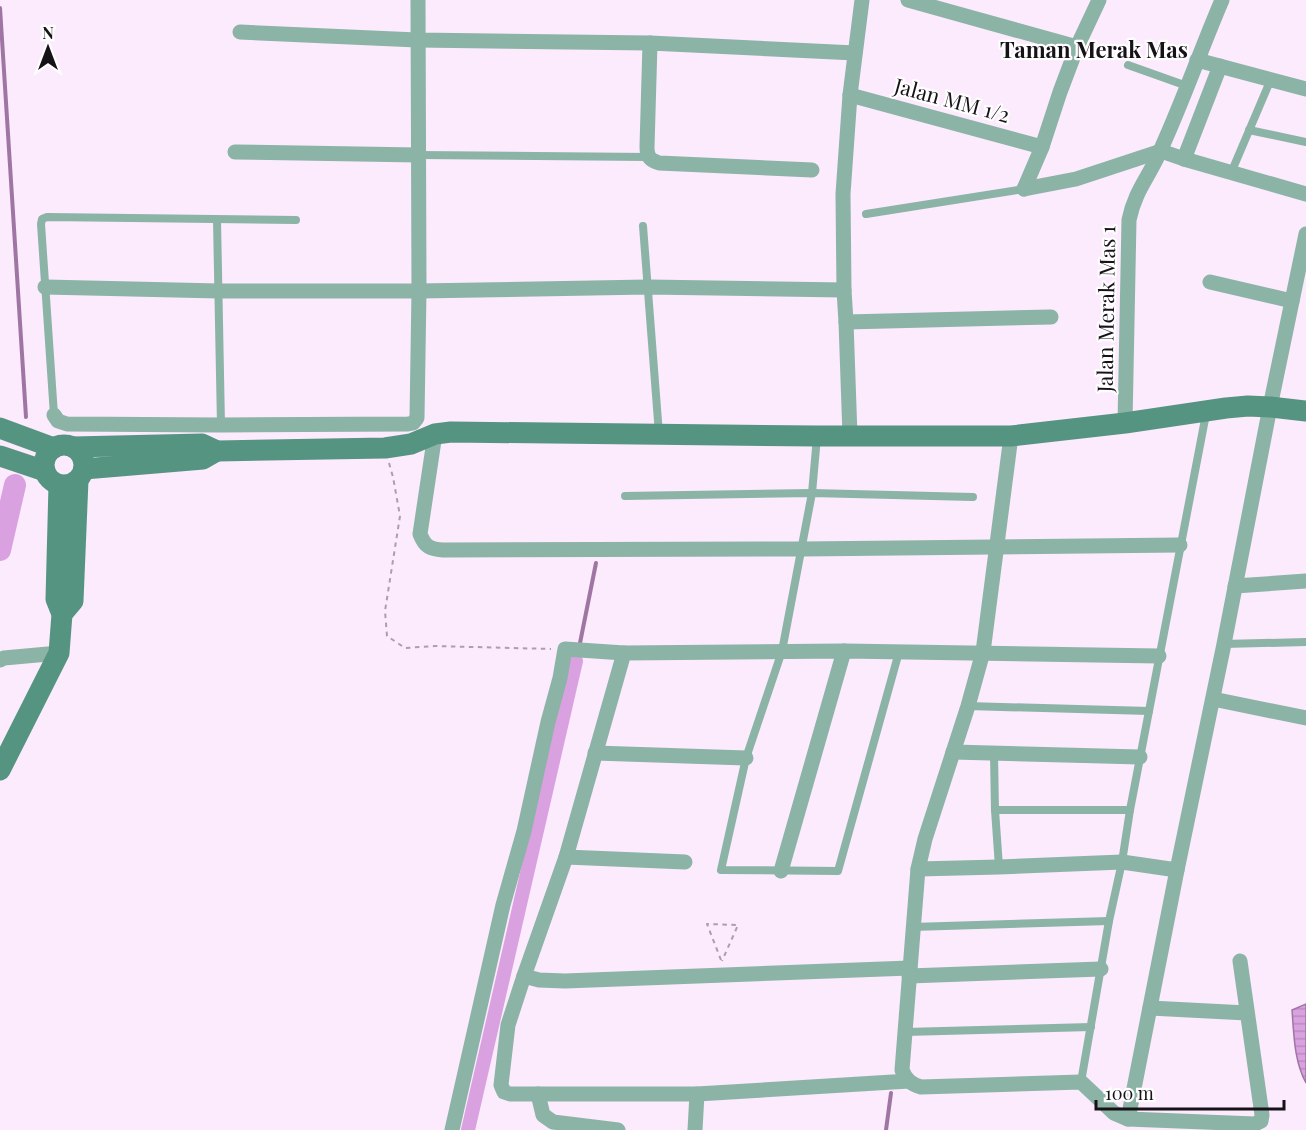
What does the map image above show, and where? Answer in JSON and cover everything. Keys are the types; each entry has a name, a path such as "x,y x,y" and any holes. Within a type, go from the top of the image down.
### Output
{"street":[{"path":"54,415 58,421 67,424 413,423 417,418 419,291 418,0"},
{"path":"850,436 843,194 850,95 862,0"},
{"path":"909,0 1077,47"},
{"path":"1024,189 1042,147 1077,47 1099,0"},
{"name":"Jalan Merak Mas 1","path":"1125,423 1129,220 1132,206 1137,192 1161,151 1222,0"},
{"path":"240,32 417,40 650,43 855,53"},
{"path":"650,43 647,147 648,157 652,161 812,170"},
{"path":"1197,60 1271,79 1304,83"},
{"path":"1184,159 1220,66"},
{"name":"Jalan MM 1/2","path":"850,95 1042,147"},
{"path":"1024,189 1076,179 1161,151 1306,194"},
{"path":"235,152 418,155"},
{"path":"1128,1119 1306,234"},
{"path":"1210,282 1292,301"},
{"path":"45,287 219,291 419,291 648,287 844,290"},
{"path":"846,322 1051,317"},
{"path":"0,770 59,653 62,614 73,601 66,476 45,458 49,452 63,447 202,444 217,451 385,448 411,444 435,434 451,432 1011,436 1248,406 1306,411"},
{"path":"0,428 78,451 84,462 66,476"},
{"path":"435,434 420,534 424,544 432,549 802,549 1180,545"},
{"path":"1011,436 983,652 925,839 918,869 902,1070 909,1081 921,1087 1081,1082 1114,1113 1128,1119 1255,1124 1261,1121 1263,1115 1240,961"},
{"path":"0,456 66,476 203,459 217,451"},
{"path":"1235,586 1306,578"},
{"path":"452,1130 503,905 524,831 565,649 624,652 900,651 1159,656"},
{"path":"781,871 843,651"},
{"path":"624,652 566,857 508,1025 501,1085 504,1092 510,1094 697,1094 909,1081"},
{"path":"0,660 4,657 59,653"},
{"path":"1213,699 1306,718"},
{"path":"953,752 1140,757"},
{"path":"595,753 746,758"},
{"path":"566,857 685,861"},
{"path":"918,869 1122,861 1177,870"},
{"path":"524,976 539,980 565,981 1101,969"},
{"path":"1150,1008 1247,1013"},
{"path":"538,1094 543,1115 554,1122 618,1130"},
{"path":"694,1130 697,1094"}],"lane":[{"path":"1128,65 1187,86"},
{"path":"1231,173 1271,79"},
{"path":"1249,130 1306,142"},
{"path":"418,155 648,157"},
{"path":"866,214 1024,189"},
{"path":"54,415 42,219 47,217 296,220"},
{"path":"217,220 221,425"},
{"path":"643,226 660,435"},
{"path":"1081,1082 1109,921 1206,411"},
{"path":"817,436 812,494 782,651 746,758 721,870 838,871 900,651"},
{"path":"625,496 812,494 973,497"},
{"path":"1224,644 1306,642"},
{"path":"968,706 1149,711"},
{"path":"994,754 999,867"},
{"path":"995,810 1130,810"},
{"path":"912,927 1109,921"},
{"path":"905,1032 1091,1027"}],"path":[{"path":"385,448 393,477 399,516 385,611 387,636 405,648 435,646 565,649"},
{"path":"707,924 738,925 722,961 714,942 707,924"}],"shaded area":[{"path":"1306,1004 1306,1083 1297,1057 1292,1010"}],"waterway":[{"path":"0,8 26,417"},
{"path":"0,550 15,485"},
{"path":"580,643 596,563"},
{"path":"468,1130 576,661"},
{"path":"886,1130 891,1093"}],"district":[{"name":"Taman Merak Mas","path":"1094,50"}]}
